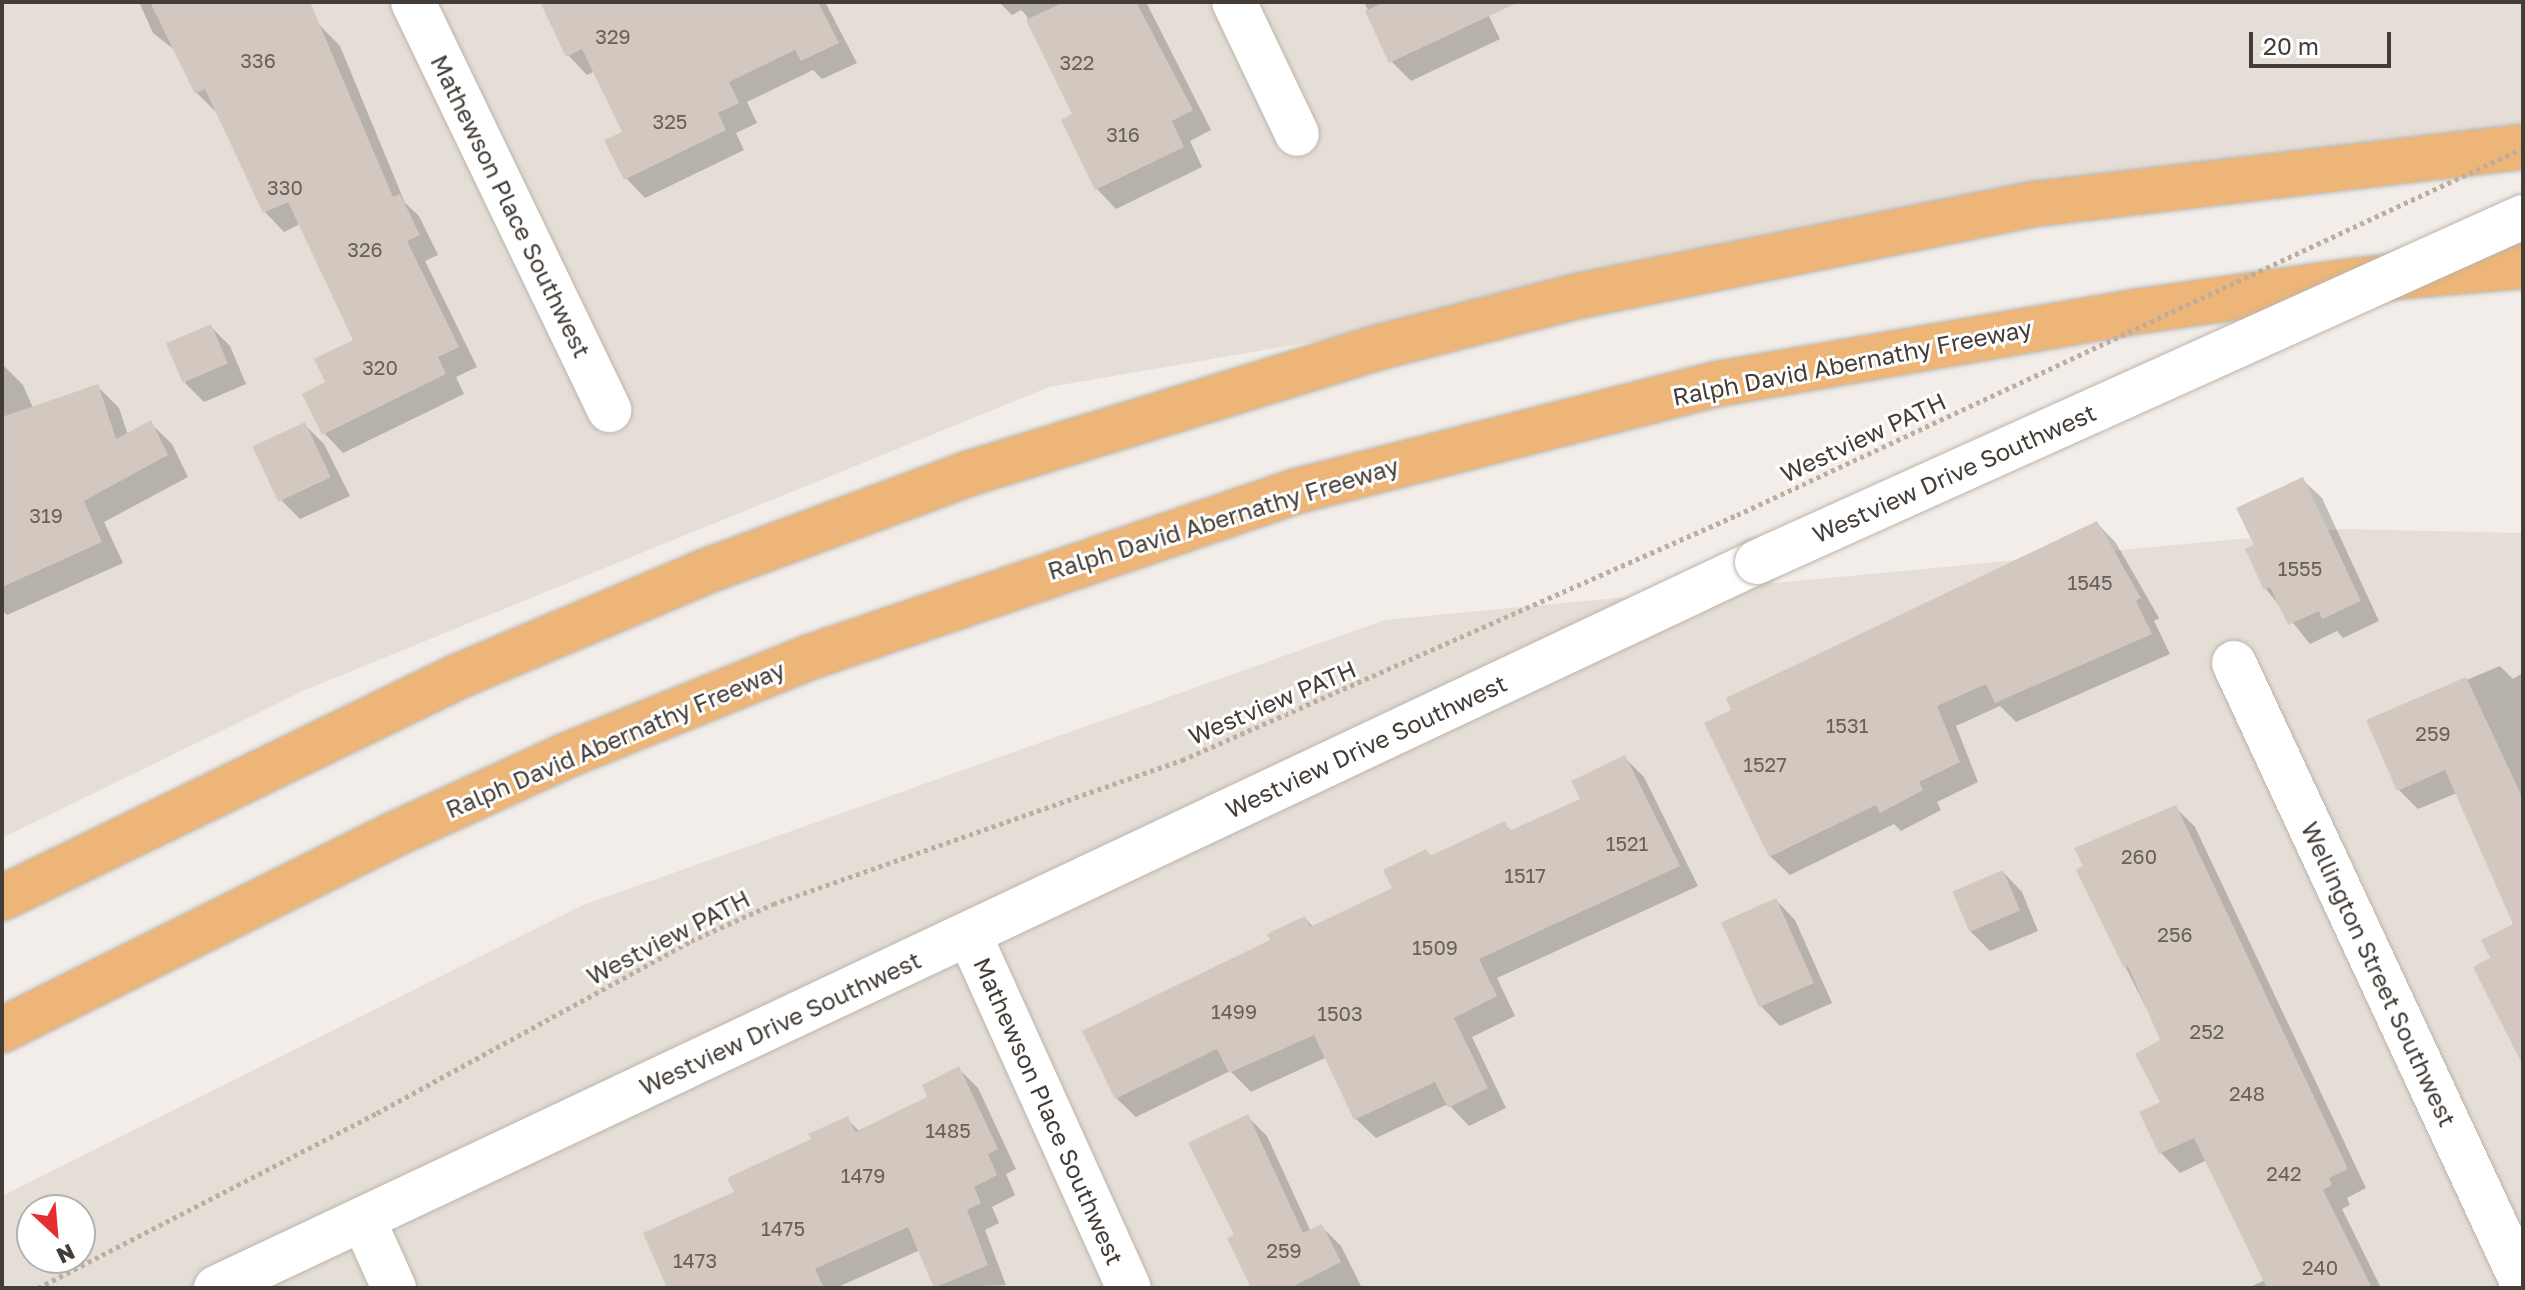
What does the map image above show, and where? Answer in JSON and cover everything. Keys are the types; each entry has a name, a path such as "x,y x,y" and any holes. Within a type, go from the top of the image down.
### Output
{"highway":[{"path":"2,898 457,677 704,572 967,474 1380,347 1578,296 2036,204 2523,147"},
{"name":"Ralph David Abernathy Freeway","path":"2,1030 395,834 565,756 810,657 1133,543 1297,491 1733,382 2148,310 2358,280 2523,266"}],"street":[{"name":"Mathewson Place Southwest","path":"413,2 609,410"},
{"path":"1234,2 1297,134"},
{"name":"Westview Drive Southwest","path":"216,1288 1757,562 2523,217"},
{"name":"Wellington Street Southwest","path":"2234,663 2523,1284"},
{"name":"Mathewson Place Southwest","path":"969,934 1129,1288"},
{"path":"363,1219 394,1288"}],"path":[{"name":"Westview PATH","path":"38,1288 377,1113 691,941 773,904 1182,760 1737,515 2523,147"}],"shaded area":[{"path":"2,2 2523,2 2523,147 1578,296 1049,387 305,690 2,838"},
{"path":"2344,529 2523,533 2523,1288 2,1288 2,1196 583,905 1385,620"}],"building":[{"path":"150,2 310,2 393,197 400,194 420,235 407,241 459,347 438,357 446,374 322,435 302,394 325,382 314,359 353,340 288,202 263,213 205,89 195,94"},
{"path":"540,2 818,2 839,43 801,61 795,50 729,82 739,103 718,113 726,130 624,180 604,140 622,132 582,49 566,57"},
{"path":"1064,2 1136,2 1193,110 1172,121 1184,147 1095,190 1061,120 1072,114 1026,20"},
{"path":"1385,2 1519,2 1389,63 1365,11"},
{"path":"211,324 228,364 183,383 166,343"},
{"path":"98,384 116,439 151,420 168,455 84,501 102,542 2,587 2,417"},
{"path":"305,422 331,477 278,502 252,447"},
{"path":"2303,477 2361,601 2322,619 2319,611 2288,625 2270,587 2264,590 2245,549 2254,545 2236,508"},
{"path":"2097,521 2141,598 2136,601 2152,634 1995,703 1986,684 1937,706 1960,762 1919,782 1923,790 1880,813 1876,805 1769,857 1704,723 1731,710 1726,698"},
{"path":"2466,677 2523,799 2523,1066 2473,967 2490,958 2481,940 2513,924 2445,770 2397,791 2366,720"},
{"path":"1625,755 1680,866 1479,959 1497,996 1454,1018 1488,1088 1448,1108 1435,1082 1354,1120 1314,1035 1229,1073 1217,1049 1115,1099 1082,1031 1270,940 1267,934 1305,916 1310,927 1392,888 1383,870 1426,849 1430,856 1505,821 1509,831 1580,799 1571,781"},
{"path":"2176,805 2348,1169 2329,1178 2332,1185 2323,1190 2372,1288 2267,1288 2194,1138 2159,1154 2139,1112 2160,1102 2135,1054 2160,1040 2128,966 2124,968 2076,870 2083,866 2074,848"},
{"path":"2003,870 2020,911 1970,932 1952,891"},
{"path":"1776,898 1814,983 1759,1007 1721,922"},
{"path":"959,1066 998,1149 988,1154 997,1175 974,1187 981,1203 967,1210 988,1265 934,1288 908,1227 815,1269 824,1288 667,1288 643,1233 734,1192 727,1178 811,1139 808,1134 848,1116 855,1132 927,1097 922,1085"},
{"path":"1248,1114 1303,1233 1322,1224 1341,1262 1290,1288 1251,1288 1227,1238 1234,1235 1188,1143"}]}
